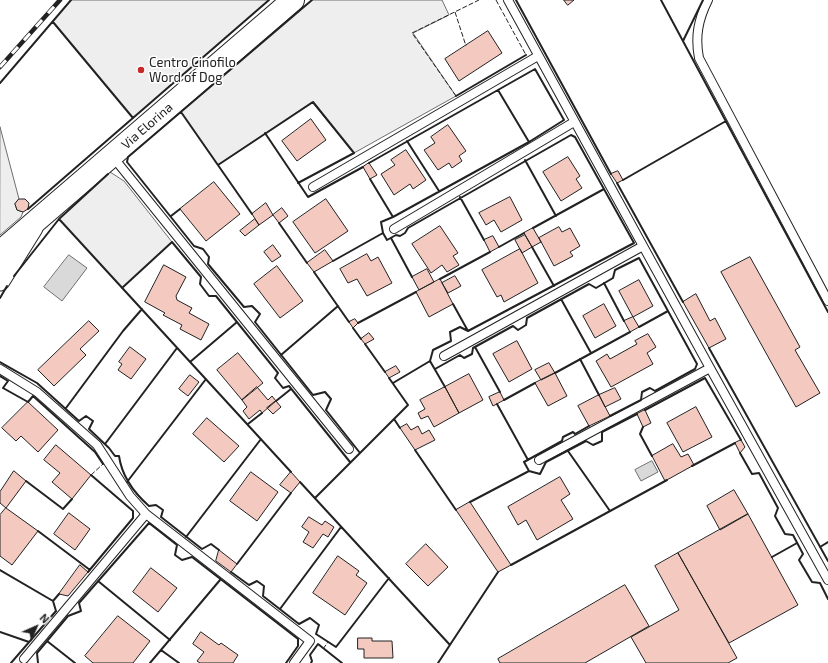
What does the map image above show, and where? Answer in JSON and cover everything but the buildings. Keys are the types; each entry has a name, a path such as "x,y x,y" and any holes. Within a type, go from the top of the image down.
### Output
{"main road":[{"name":"Via Elorina","path":"0,252 293,0"}],"street":[{"path":"0,281 40,217"}],"lane":[{"path":"508,0 828,580"},
{"path":"708,0 697,27 696,43 699,58 828,301"},
{"path":"313,187 538,56"},
{"path":"394,229 574,122"},
{"path":"112,156 349,449"},
{"path":"444,356 643,246"},
{"path":"539,460 710,368"},
{"path":"0,369 37,392 97,445 130,496 146,514 310,641 294,663"},
{"path":"24,659 146,514"}],"shaded area":[{"name":"Centro Cinofilo Word of Dog","path":"71,0 269,0 133,118 53,22"},
{"path":"312,0 442,0 449,15 413,33 456,96 354,153 312,102 218,165 181,112"},
{"path":"0,127 19,199 15,204 17,210 23,212 21,217 0,235"},
{"path":"110,172 124,181 172,242 122,288 59,219"},
{"path":"69,255 87,268 62,301 44,287"},
{"path":"652,461 658,472 641,481 635,470"}],"railway":[{"path":"0,67 60,0"}],"fence":[{"path":"456,96 412,33 479,0"},
{"path":"496,0 526,55"},
{"path":"455,12 466,46"},
{"path":"91,475 103,464"},
{"path":"323,649 328,642"}],"wall":[{"path":"0,83 71,0"},
{"path":"28,209 269,0"},
{"path":"312,0 128,157 127,162 194,246 203,249 209,257 208,264 244,307 252,306 260,314 255,322 313,395 325,392 331,399 326,410 360,453"},
{"path":"516,0 611,174"},
{"path":"661,0 828,312"},
{"path":"683,41 703,0"},
{"path":"53,22 133,118"},
{"path":"456,96 526,55"},
{"path":"369,163 535,69 564,120 529,142 393,217 381,222 383,233 387,240 396,235 400,236 405,233 408,228 571,135 575,137 634,243 468,331 460,327 450,332 451,341 433,350 430,361 445,387"},
{"path":"498,90 529,142"},
{"path":"218,165 313,102 354,153 298,183"},
{"path":"181,112 252,214"},
{"path":"623,180 726,121"},
{"path":"265,133 308,197 363,167"},
{"path":"407,141 439,191"},
{"path":"525,160 556,216"},
{"path":"14,276 59,219 108,174"},
{"path":"370,179 393,217"},
{"path":"617,183 683,302"},
{"path":"533,228 604,189"},
{"path":"460,197 484,240"},
{"path":"171,216 180,209"},
{"path":"59,219 291,472"},
{"path":"279,223 307,263"},
{"path":"333,261 383,233"},
{"path":"499,247 524,233"},
{"path":"391,238 412,277"},
{"path":"122,288 172,242 201,277 200,284 209,296 216,296 278,373 275,378 283,388 289,386 350,462"},
{"path":"532,247 554,286"},
{"path":"440,279 490,252"},
{"path":"435,369 460,355 464,358 472,354 473,348 513,326 518,330 526,325 527,318 589,284 596,288 613,278 615,270 639,258 697,364 695,369 655,391 650,388 642,392 641,400 610,416"},
{"path":"314,272 349,322"},
{"path":"604,283 624,321"},
{"path":"0,298 7,286"},
{"path":"358,323 416,292"},
{"path":"561,299 591,353"},
{"path":"453,304 468,331"},
{"path":"281,355 338,306"},
{"path":"66,408 123,331 142,309"},
{"path":"639,327 668,311"},
{"path":"190,362 237,322"},
{"path":"353,328 361,339"},
{"path":"555,373 630,332"},
{"path":"365,344 385,372"},
{"path":"475,347 500,392"},
{"path":"105,444 177,348"},
{"path":"709,348 828,561"},
{"path":"580,359 599,395"},
{"path":"393,383 430,361"},
{"path":"0,362 37,383 79,421 86,416 93,421 89,429 109,448 115,456 119,456 120,464 129,484 143,501 149,506 156,505 163,510 161,517 202,549 211,544 219,550"},
{"path":"0,376 8,381 3,388 28,402 33,396 95,452 103,464"},
{"path":"315,498 408,405 389,378"},
{"path":"645,410 705,378 741,440"},
{"path":"127,482 206,379"},
{"path":"504,400 535,383"},
{"path":"276,401 291,389"},
{"path":"497,404 528,460"},
{"path":"248,424 262,413"},
{"path":"589,426 575,434 573,432 563,437 562,441 524,462 529,471 540,474 546,462 586,441 593,445 602,441 602,432 637,414"},
{"path":"394,419 400,428"},
{"path":"643,427 640,434 652,456"},
{"path":"186,537 261,439"},
{"path":"692,466 735,443"},
{"path":"415,450 456,510"},
{"path":"568,451 610,511"},
{"path":"740,453 752,474 759,473 778,508 775,516 785,534 793,535 803,554 799,560 812,582 820,583 828,599"},
{"path":"470,502 529,471"},
{"path":"88,572 133,518 133,511 91,475"},
{"path":"511,565 667,480"},
{"path":"26,481 63,509 72,499"},
{"path":"300,482 450,645"},
{"path":"237,564 291,493"},
{"path":"38,663 37,653 68,616 81,611 79,603 149,523 177,545 175,555 182,560 192,557 298,639 298,646 286,663"},
{"path":"280,609 341,527"},
{"path":"38,531 90,570"},
{"path":"820,547 828,542"},
{"path":"772,557 797,543"},
{"path":"0,570 53,601"},
{"path":"231,572 249,585 257,581 264,586 263,596 299,624 310,618 319,625 316,634 336,647 389,578"},
{"path":"438,663 498,572"},
{"path":"150,663 220,580"},
{"path":"98,581 170,640"},
{"path":"11,663 56,611 53,601 59,594"},
{"path":"0,632 29,642"},
{"path":"47,641 75,663"},
{"path":"311,663 312,661 310,655 318,644 342,663"},
{"path":"161,650 179,663"}],"place":[{"name":"Centro Cinofilo Word of Dog","path":"141,70"}]}
